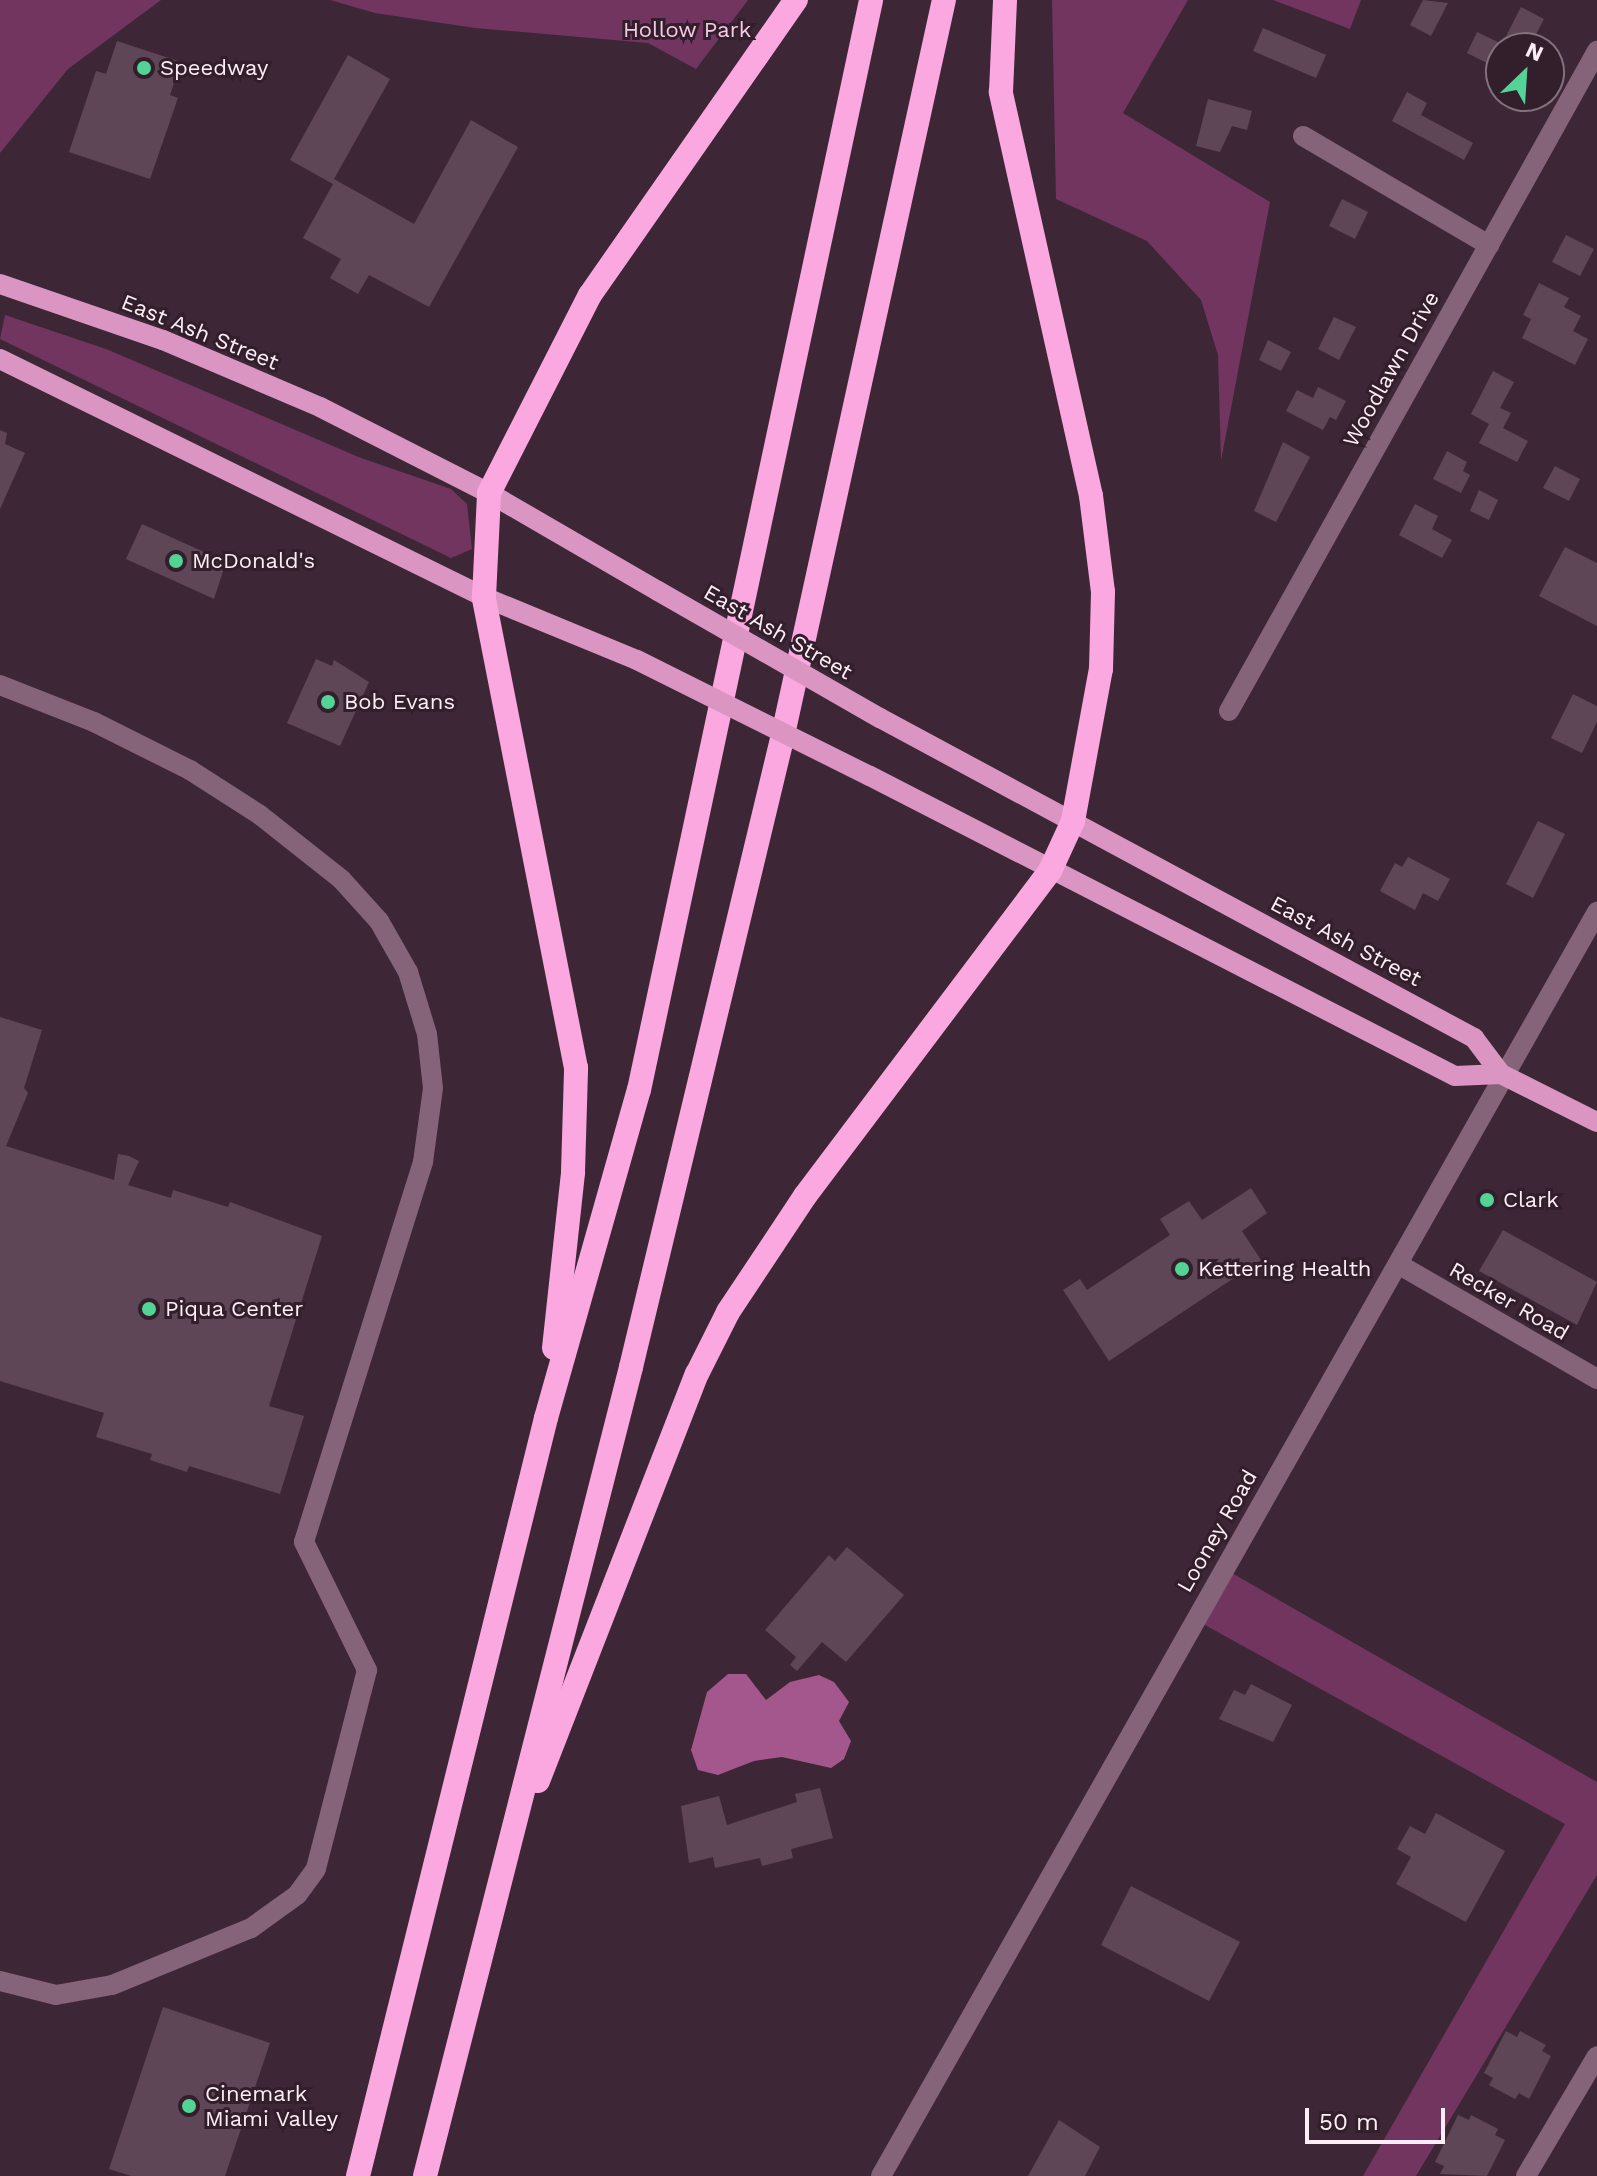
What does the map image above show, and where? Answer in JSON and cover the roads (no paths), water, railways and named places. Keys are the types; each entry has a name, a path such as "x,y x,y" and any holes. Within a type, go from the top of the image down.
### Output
{"highway":[{"path":"546,1418 573,1172 576,1068 484,597 489,493 590,295 796,0"},
{"path":"358,2176 546,1418 639,1090 871,0"},
{"path":"427,2168 631,1367 779,754 944,0"},
{"path":"500,1880 697,1374 728,1312 805,1196 1050,871 1073,821 1101,669 1103,592 1091,496 1001,92 1005,0"}],"main road":[{"name":"East Ash Street","path":"0,284 163,340 249,376 489,493 880,718 1474,1038 1501,1074 1597,1122"},
{"name":"East Ash Street","path":"0,359 484,597 637,660 1455,1076 1501,1074"}],"street":[{"name":"Woodlawn Drive","path":"1229,711 1597,51"},
{"path":"1303,136 1489,245"},
{"path":"0,685 94,722 190,770 260,815 341,879 379,921 405,963 424,1020 433,1074 423,1162 304,1542 367,1670 316,1869 297,1895 251,1928 112,1985 56,1995 0,1981"},
{"name":"Looney Road","path":"881,2176 1398,1264 1501,1074 1597,912"},
{"name":"Recker Road","path":"1398,1264 1597,1379"},
{"path":"1526,2176 1597,2056"}],"place":[{"name":"Speedway","path":"144,68"},
{"name":"McDonald's","path":"176,561"},
{"name":"Bob Evans","path":"328,702"},
{"name":"Clark","path":"1487,1200"},
{"name":"Kettering Health","path":"1182,1269"},
{"name":"Piqua Center","path":"149,1309"},
{"name":"Cinemark Miami Valley","path":"189,2106"}],"park label":[{"name":"Hollow Park","path":"687,30"}]}
